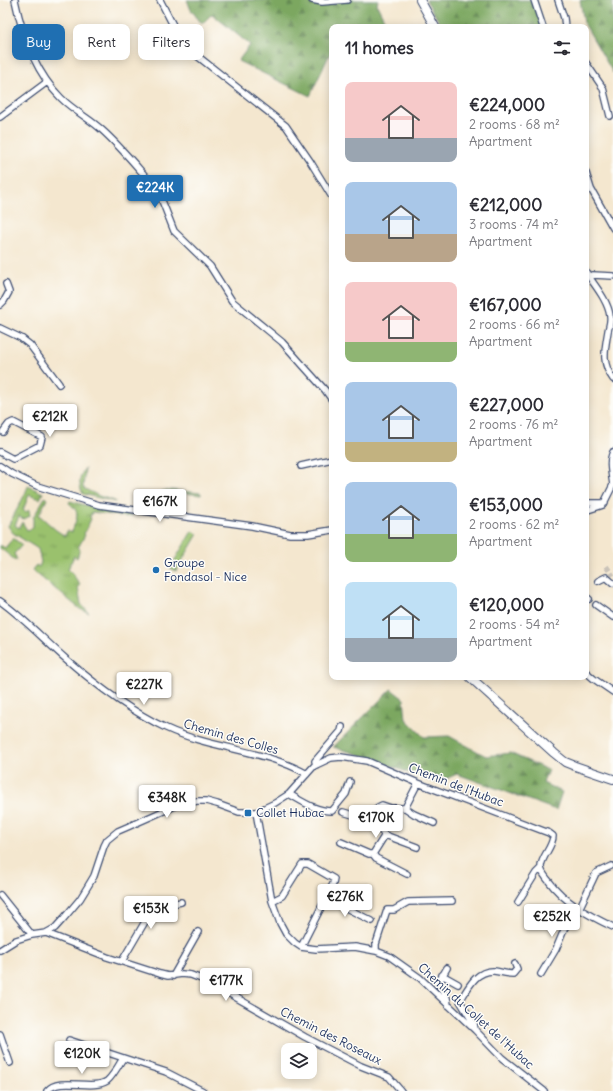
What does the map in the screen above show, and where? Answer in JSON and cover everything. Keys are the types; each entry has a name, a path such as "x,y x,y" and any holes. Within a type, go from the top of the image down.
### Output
{"main road":[{"path":"420,0 433,24"},
{"path":"473,680 565,762 613,778"}],"street":[{"path":"15,0 28,44 47,82 76,112 102,130 154,186 159,192 174,231 210,266 232,301 282,342 329,396"},
{"path":"160,0 177,33 191,51 286,126 329,192"},
{"path":"312,0 322,2 347,0"},
{"path":"534,0 542,24"},
{"path":"558,0 565,24"},
{"path":"589,67 603,88 610,116"},
{"path":"0,117 47,82"},
{"path":"589,182 591,189 613,228"},
{"path":"589,274 613,276"},
{"path":"589,277 612,317 604,356 607,368 613,379"},
{"path":"0,305 10,292 6,284"},
{"path":"0,328 21,338 30,345 59,384"},
{"path":"0,452 13,459 40,445 42,437 13,422 9,424 3,432"},
{"path":"589,510 600,507 605,503 613,485 611,463 613,452"},
{"path":"301,466 329,460"},
{"path":"0,466 12,474 37,486 99,505 241,524 290,534 308,534 329,530"},
{"path":"589,502 605,503"},
{"path":"589,510 597,513"},
{"path":"598,581 606,577 613,583"},
{"name":"Chemin des Colles","path":"0,602 24,619 67,660 103,688 165,728 215,744 266,756 307,774"},
{"path":"596,605 613,617"},
{"path":"589,675 613,692"},
{"path":"0,950 16,940 32,935 46,933 64,918 80,899 94,876 107,840 118,831 177,805 188,802 206,801 239,812 256,812 289,794 316,765 315,761 341,731 342,727"},
{"name":"Chemin de l'Hubac","path":"316,765 331,758 353,758 367,761 418,783 549,832 553,836 553,840 541,868 536,873 518,902"},
{"path":"289,794 312,807 332,811 346,794 350,782"},
{"path":"405,808 418,783"},
{"path":"370,820 378,807 382,805 391,808 405,808 434,823"},
{"path":"256,812 272,901 280,923 286,934 301,947 333,884 334,879 308,864 302,864 282,896 272,901"},
{"path":"343,812 370,820 385,836 417,847"},
{"path":"373,854 385,836"},
{"path":"341,842 369,854 373,854 376,858 407,874"},
{"path":"541,974 556,950 596,873 611,866"},
{"path":"541,868 557,892 577,908 613,927"},
{"path":"0,895 32,935"},
{"path":"326,898 372,922"},
{"path":"376,952 376,944 387,910 394,910 408,902 452,901"},
{"path":"122,961 153,908 181,902"},
{"path":"173,976 198,932"},
{"name":"Chemin des Roseaux","path":"46,933 107,957 160,974 173,976 182,974 191,975 209,982 360,1066 389,1078 401,1091"},
{"name":"Chemin du Collet de l'Hubac","path":"301,947 316,949 355,947 389,956 420,978 502,1058 544,1091"},
{"path":"475,1030 474,1024 460,1001 479,974 485,972 513,974 517,969 515,964"},
{"path":"447,968 442,975 439,985 447,998 448,1005"},
{"path":"442,975 458,984"},
{"path":"0,1034 10,1063"},
{"path":"69,1040 166,1072 203,1091"},
{"path":"47,1091 49,1088 58,1085 100,1083 108,1080 123,1058"}],"green space":[{"path":"187,0 378,0 377,5 386,24 329,24 329,55 310,96 238,61 250,45 212,14 202,24 191,10"},
{"path":"426,0 531,0 542,24 440,24"},
{"path":"580,0 613,0 613,73 589,32 589,24 584,23"},
{"path":"85,468 83,488 115,502 83,494 80,487 80,481 81,474"},
{"path":"28,486 43,493 40,499 29,495 23,510 26,512 29,510 30,516 24,519 19,517 15,525 19,528 22,522 27,530 33,528 33,518 45,497 47,499 39,515 65,536 67,531 72,532 77,516 76,510 69,503 70,501 134,515 126,517 92,512 90,517 91,519 84,534 85,535 78,548 80,549 77,558 74,556 68,569 80,585 78,587 81,604 89,613 80,609 32,570 35,566 39,567 41,562 38,549 13,533 8,526"},
{"path":"171,490 201,493 201,495 175,492 174,504 168,507 150,504 150,502 160,503 162,491"},
{"path":"192,531 198,534 176,571 170,568"},
{"path":"13,538 22,545 14,554 16,561 0,548 0,545 5,548"},
{"path":"391,689 404,699 406,719 424,737 449,736 486,756 510,753 548,770 543,783 562,792 556,810 457,774 437,783 367,757 333,747"}],"tunnel":[{"path":"606,566 613,576"}],"place":[{"name":"Groupe Fondasol - Nice","path":"156,570"},
{"name":"Collet Hubac","path":"248,813"}]}
